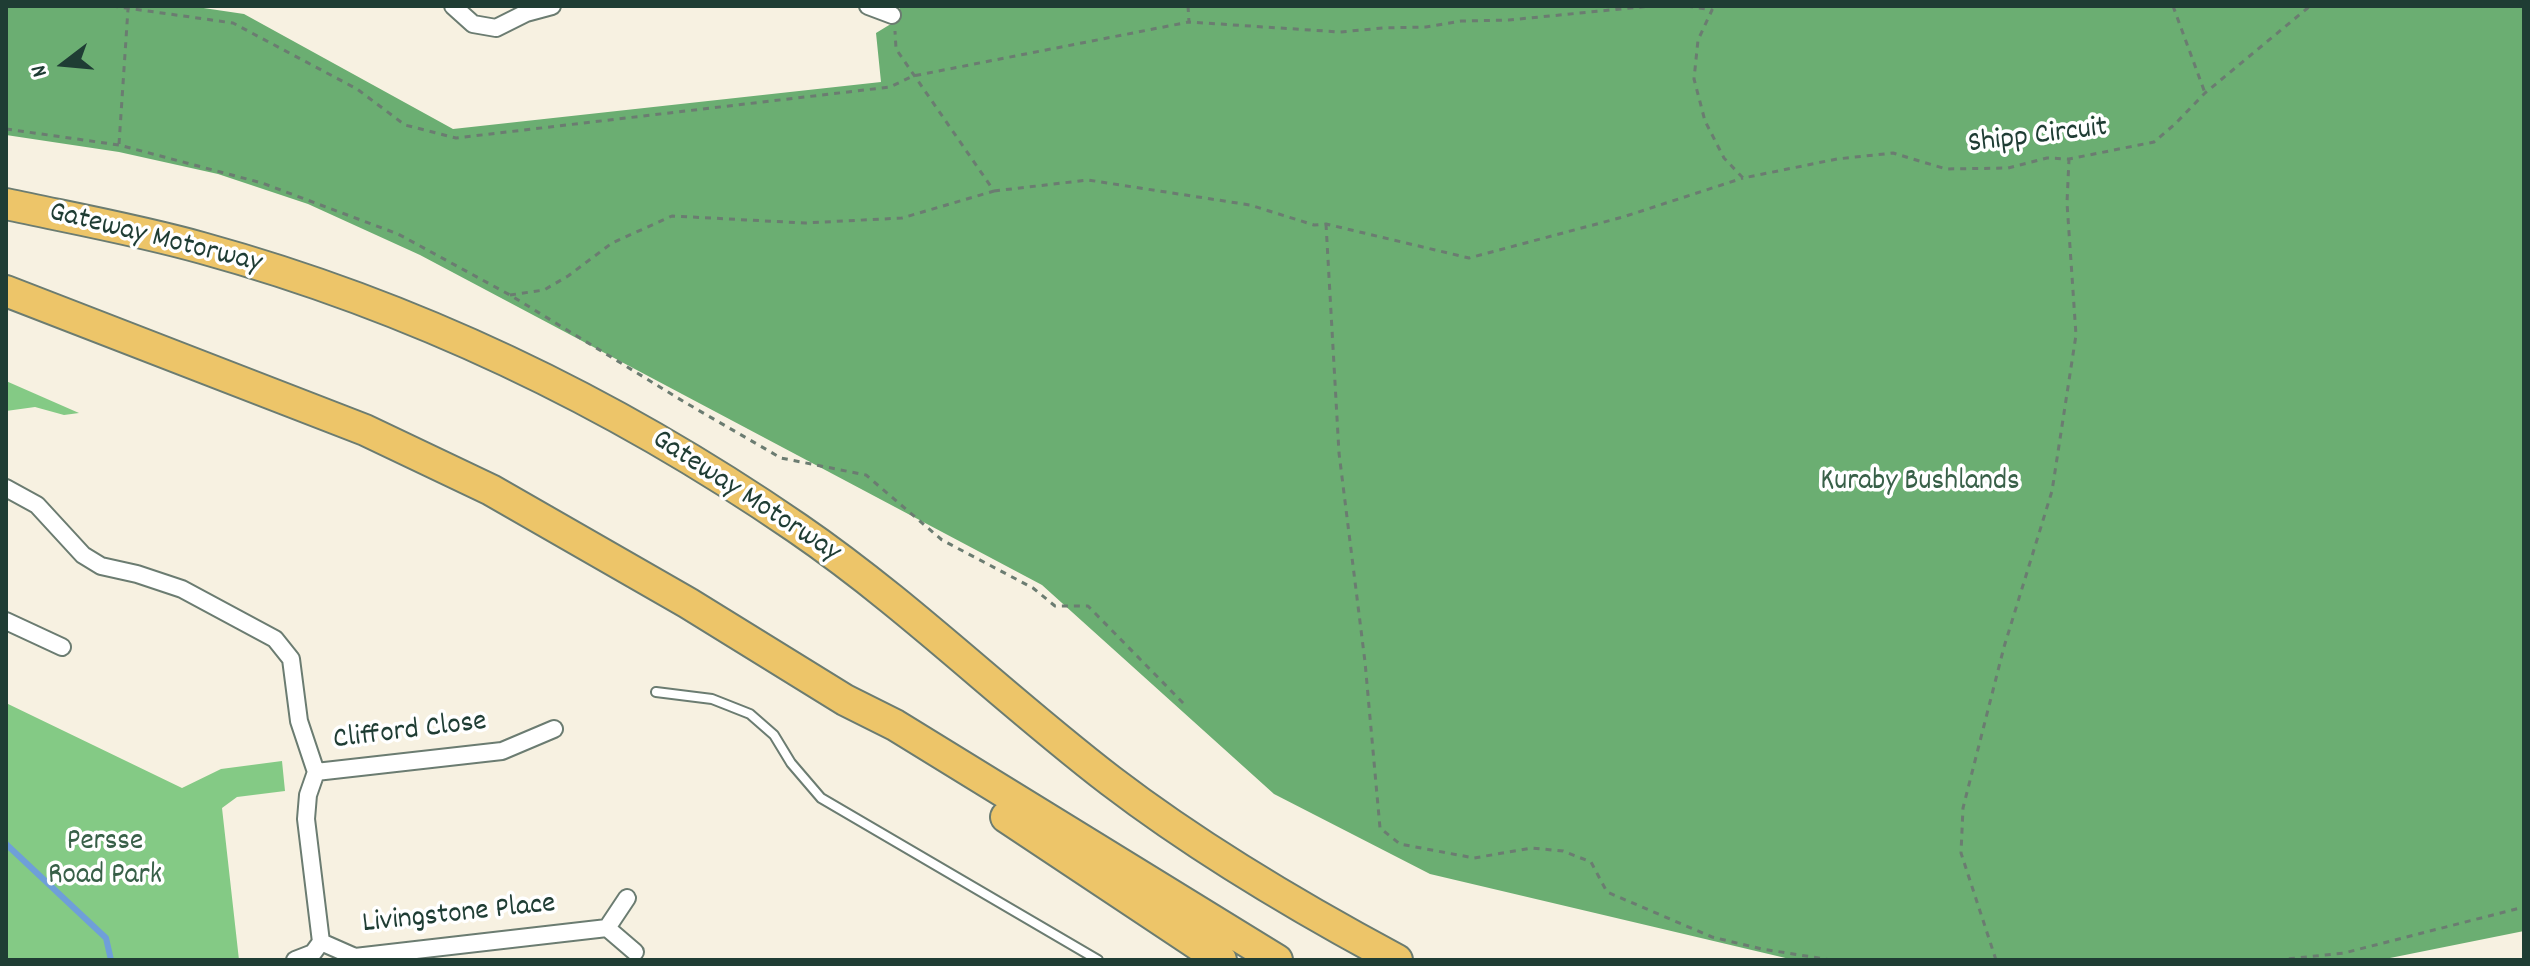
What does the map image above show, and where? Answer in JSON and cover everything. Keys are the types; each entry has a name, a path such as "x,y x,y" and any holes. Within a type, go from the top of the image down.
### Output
{"highway":[{"name":"Gateway Motorway","path":"6,204 200,247 327,286 474,344 633,425 716,473 858,572 1112,781 1169,822 1264,885 1397,960"},
{"path":"6,291 365,430 491,490 688,603 845,700 908,733 1277,960"},
{"path":"845,700 895,746 1038,837 1221,960"}],"street":[{"path":"453,6 473,24 496,28 526,13 552,6"},
{"path":"868,6 892,15"},
{"path":"6,488 37,505 83,555 101,566 182,589 275,639 291,659 299,721 316,772 308,795 306,819 321,942 313,953 295,960"},
{"path":"6,621 62,647"},
{"name":"Clifford Close","path":"316,772 502,751 554,729"},
{"path":"627,898 607,928 635,952"},
{"name":"Livingstone Place","path":"321,942 355,957 607,928"}],"lane":[{"path":"656,692 712,699 750,714 774,735 791,763 821,798 1098,960"}],"path":[{"path":"1188,6 1189,22"},
{"path":"119,145 120,7 233,23 357,89 405,125 456,138 890,87 913,76 1189,22 1340,32 1651,6"},
{"path":"1687,6 1714,8 1698,40 1694,79 1705,121 1724,158 1743,178"},
{"path":"2173,6 2205,93"},
{"name":"Shipp Circuit","path":"510,295 544,290 612,243 672,216 805,223 902,218 994,191 1088,180 1250,205 1314,225 1326,224 1469,258 1623,217 1743,178 1837,159 1893,153 1946,169 2008,168 2047,158 2069,159 2154,142 2205,93 2310,6"},
{"path":"892,15 896,49 994,191"},
{"path":"6,129 119,145 262,183 398,234 510,295 781,458 866,475 942,540 1033,588 1055,606 1088,606 1186,706"},
{"path":"1996,960 1961,853 1963,808 2004,647 2052,491 2076,335 2067,203 2069,159"},
{"path":"1326,224 1339,453 1365,662 1380,828 1400,844 1474,858 1532,848 1563,851 1591,862 1607,892 1712,937 1831,960"},
{"path":"2277,960 2344,953 2524,907"}],"green space":[{"name":"Kuraby Bushlands","path":"6,6 190,6 244,14 453,129 881,82 876,33 899,19 900,6 2524,6 2524,931 2380,960 1794,960 1430,874 1274,794 1042,585 420,255 308,204 218,174 119,152 6,135"},
{"path":"6,381 79,413 64,415 35,407 6,411"},
{"name":"Persse Road Park","path":"6,703 182,788 221,769 282,761 285,791 237,797 222,808 239,960 6,960"}],"waterway":[{"path":"6,844 106,938 111,960"}]}
